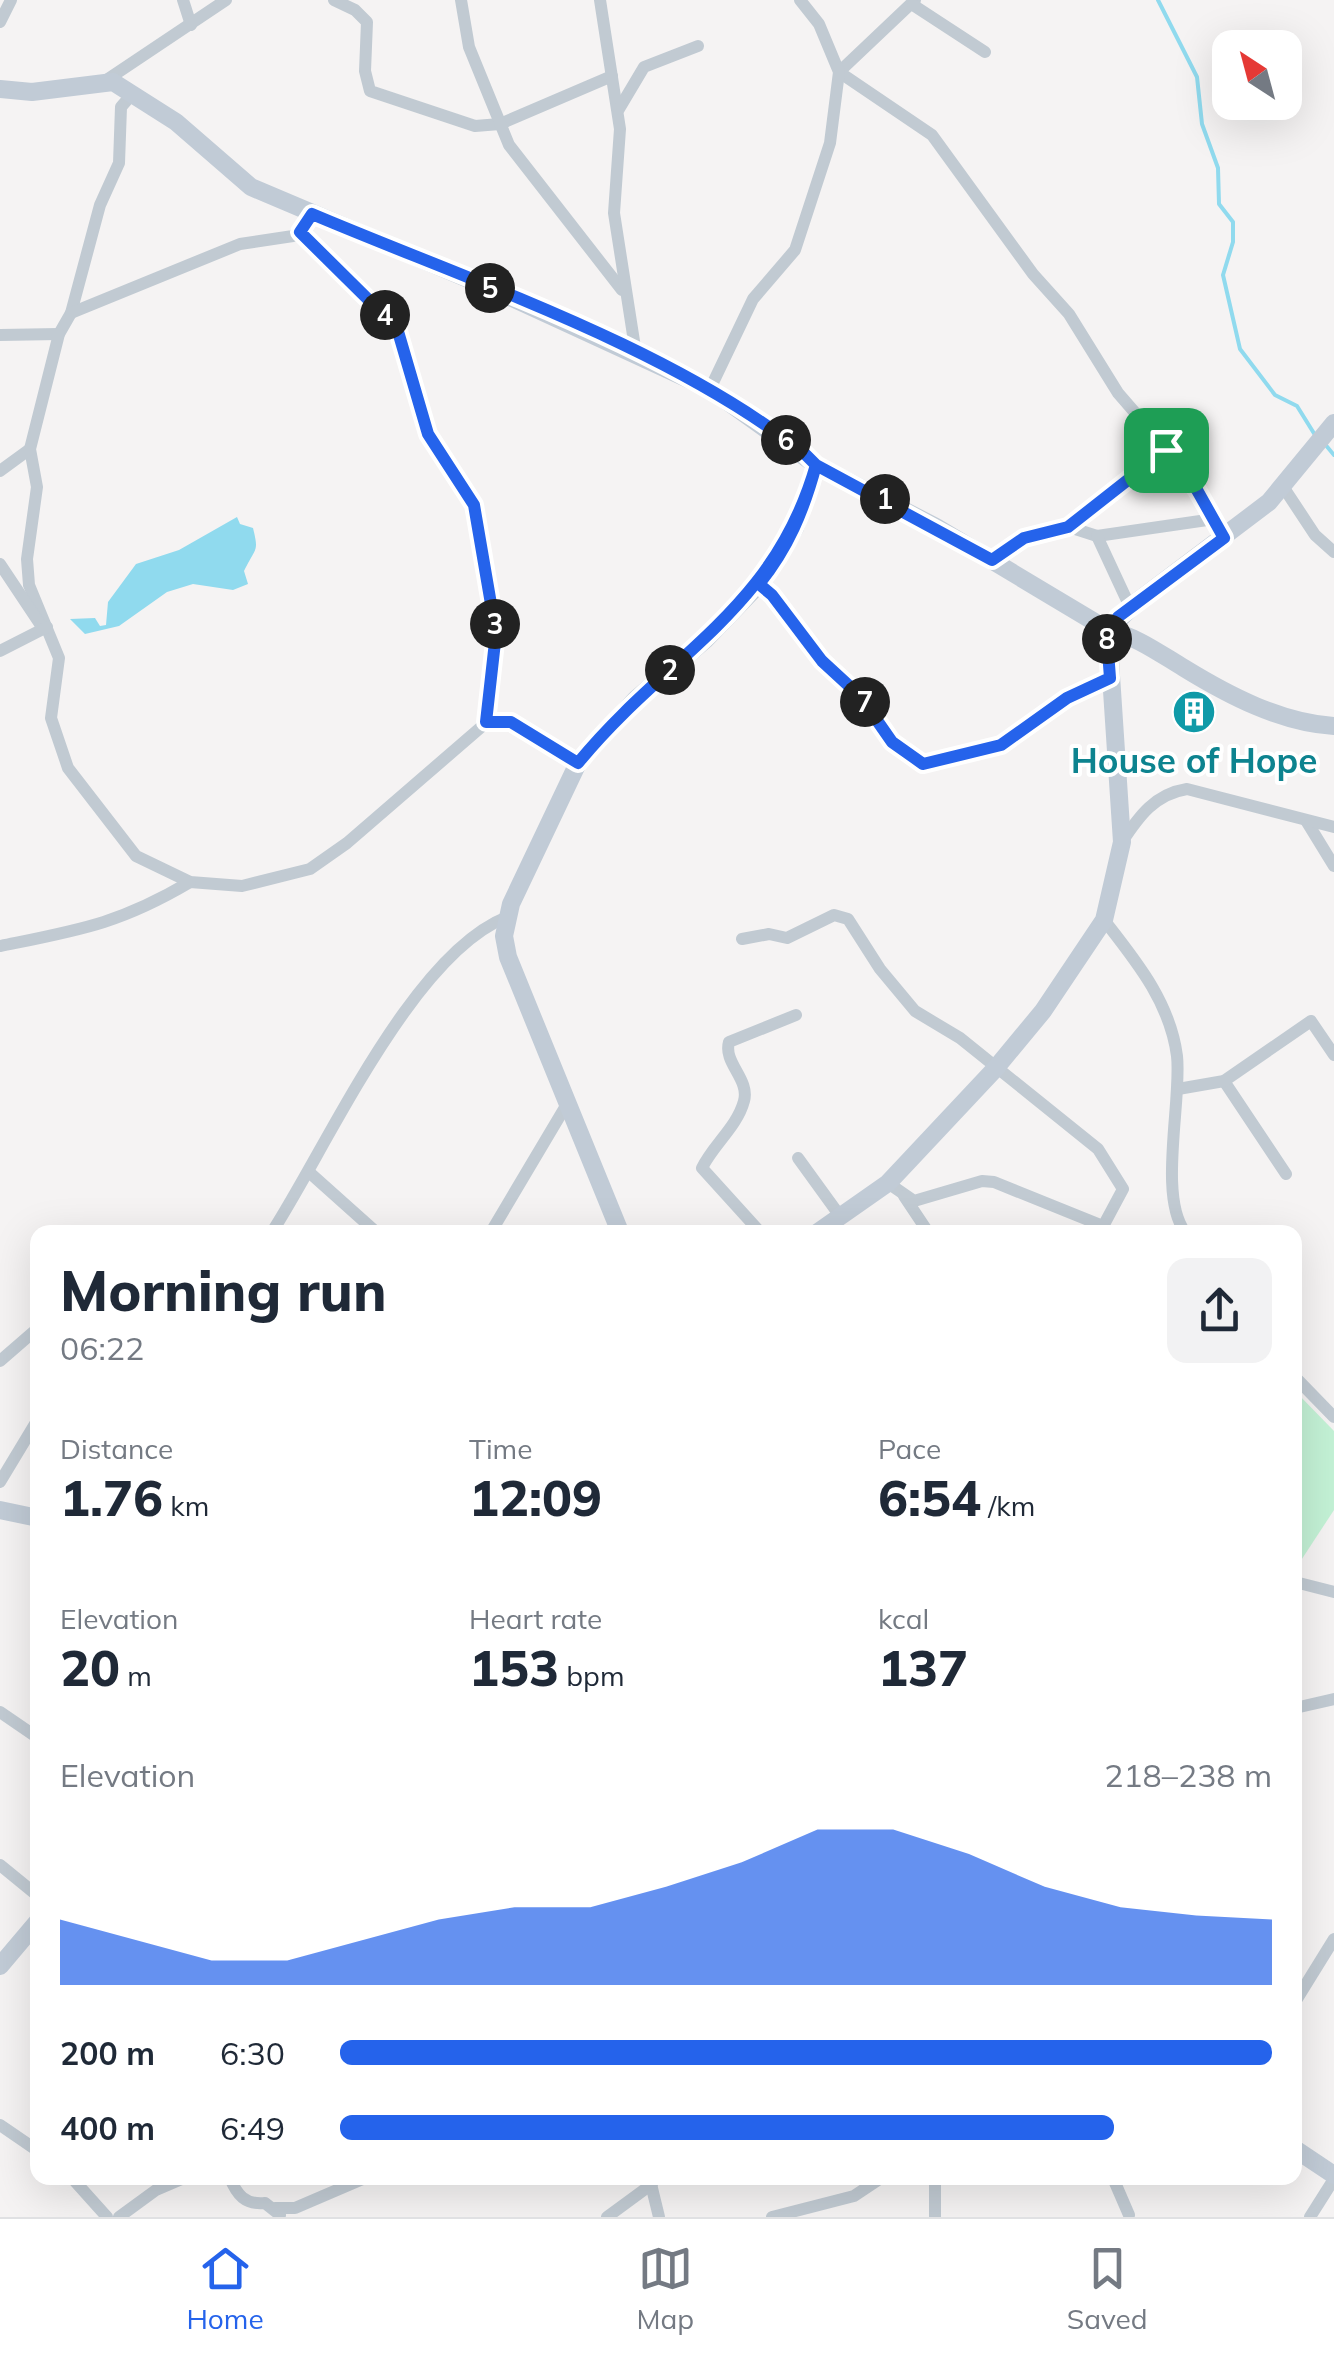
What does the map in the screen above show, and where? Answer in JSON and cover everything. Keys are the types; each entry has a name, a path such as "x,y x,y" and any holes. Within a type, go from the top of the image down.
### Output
{"street":[{"path":"0,22 11,0"},
{"path":"183,0 191,25"},
{"path":"0,89 48,91 105,80 226,0"},
{"path":"334,0 355,10 368,22 365,71 370,91 476,126 500,124 612,76"},
{"path":"460,0 469,48 509,145 624,294"},
{"path":"600,0 618,111 614,213 636,354"},
{"path":"710,389 753,299 795,250 830,143 839,72 820,24 800,0"},
{"path":"839,72 914,3 985,52"},
{"path":"618,111 644,67 698,46"},
{"path":"839,72 932,134 1033,274 1069,314 1118,393 1183,468 1224,538"},
{"path":"105,80 133,93 176,122 252,187 710,389 816,465 992,560 1108,630 1136,639 1220,690 1274,712 1334,726"},
{"path":"133,93 121,107 118,163 100,205 72,313 59,334 30,449 37,487 27,559 28,585 47,626 60,669 52,728 68,768 136,856 190,882 242,886 310,869 347,843 486,722 511,722 578,763"},
{"path":"72,313 240,244 280,240 300,232 312,214"},
{"path":"300,232 397,328 428,434 474,505 496,633 486,722"},
{"path":"0,334 59,334"},
{"path":"828,1225 895,1189 1043,1011 1104,920 1122,842 1108,630 1130,607 1284,488 1334,422"},
{"path":"0,471 30,449"},
{"path":"992,560 1024,538 1068,527 1166,450"},
{"path":"617,1225 508,956 504,936 507,917 578,763 636,699 705,640 759,584 795,528 816,465"},
{"path":"1284,488 1315,535 1334,552"},
{"path":"1068,527 1097,536 1214,520"},
{"path":"1097,536 1130,607"},
{"path":"0,564 32,618 47,626"},
{"path":"759,584 791,617 822,661 860,696 892,742 923,764 1001,745 1067,698 1110,678"},
{"path":"0,652 47,626"},
{"path":"1122,842 1146,809 1173,792 1187,789 1334,827"},
{"path":"1308,822 1334,866"},
{"path":"0,946 59,937 117,921 190,882"},
{"path":"742,939 769,934 787,938 841,914 848,918 880,969 914,1011 960,1038 1098,1149 1123,1184 1122,1199 1104,1225"},
{"path":"277,1225 362,1079 426,982 478,932 507,917"},
{"path":"1104,920 1160,998 1176,1053 1178,1089 1171,1160 1184,1225"},
{"path":"754,1225 702,1168 744,1100 744,1085 727,1053 729,1042 796,1015"},
{"path":"1178,1089 1224,1081 1310,1021 1334,1054"},
{"path":"1224,1081 1286,1174"},
{"path":"494,1225 568,1104"},
{"path":"798,1158 840,1216"},
{"path":"310,1173 368,1225"},
{"path":"895,1189 914,1201 970,1184 994,1182 1092,1225"},
{"path":"895,1189 923,1225"},
{"path":"0,1361 30,1335"},
{"path":"1302,1384 1334,1417"},
{"path":"0,1482 30,1432"},
{"path":"0,1510 30,1516"},
{"path":"1302,1584 1334,1592"},
{"path":"1302,1707 1334,1700"},
{"path":"0,1712 30,1733"},
{"path":"0,1864 30,1889"},
{"path":"1,1960 30,1930"},
{"path":"1302,1991 1334,1939"},
{"path":"0,2125 30,2146"},
{"path":"1302,2154 1334,2177 1310,2217"},
{"path":"78,2185 106,2217"},
{"path":"120,2217 168,2185"},
{"path":"234,2185 242,2198 278,2212 349,2185"},
{"path":"607,2217 646,2185"},
{"path":"652,2185 659,2217"},
{"path":"772,2217 837,2202 868,2185"},
{"path":"935,2185 935,2217"},
{"path":"1116,2185 1130,2216"}],"green space":[{"path":"1302,1398 1334,1431 1334,1510 1302,1559"}],"water":[{"path":"237,517 240,524 253,528 256,542 244,571 248,584 233,590 193,584 167,592 119,626 85,634 70,619 95,618 100,626 106,625 108,602 136,564 179,550"}],"waterway":[{"path":"1158,0 1197,77 1202,124 1218,168 1219,204 1233,222 1233,242 1223,275 1240,349 1275,395 1297,406 1315,435"},
{"path":"1324,443 1334,455"}],"place":[{"name":"House of Hope","path":"1194,712"}],"route":[{"path":"1166,450 1068,527 1024,538 992,560 891,502 816,465 795,528 759,584 705,640 636,699 578,763 511,722 499,718 486,722 496,633 474,505 428,434 408,354 397,328 300,232 312,214 499,292 710,389 805,454 816,465 806,503 795,528 773,566 759,584 800,628 822,661 868,705 892,742 923,764 1001,745 1016,738 1053,706 1110,678 1108,630 1118,617 1224,538 1183,468 1166,450"}]}
